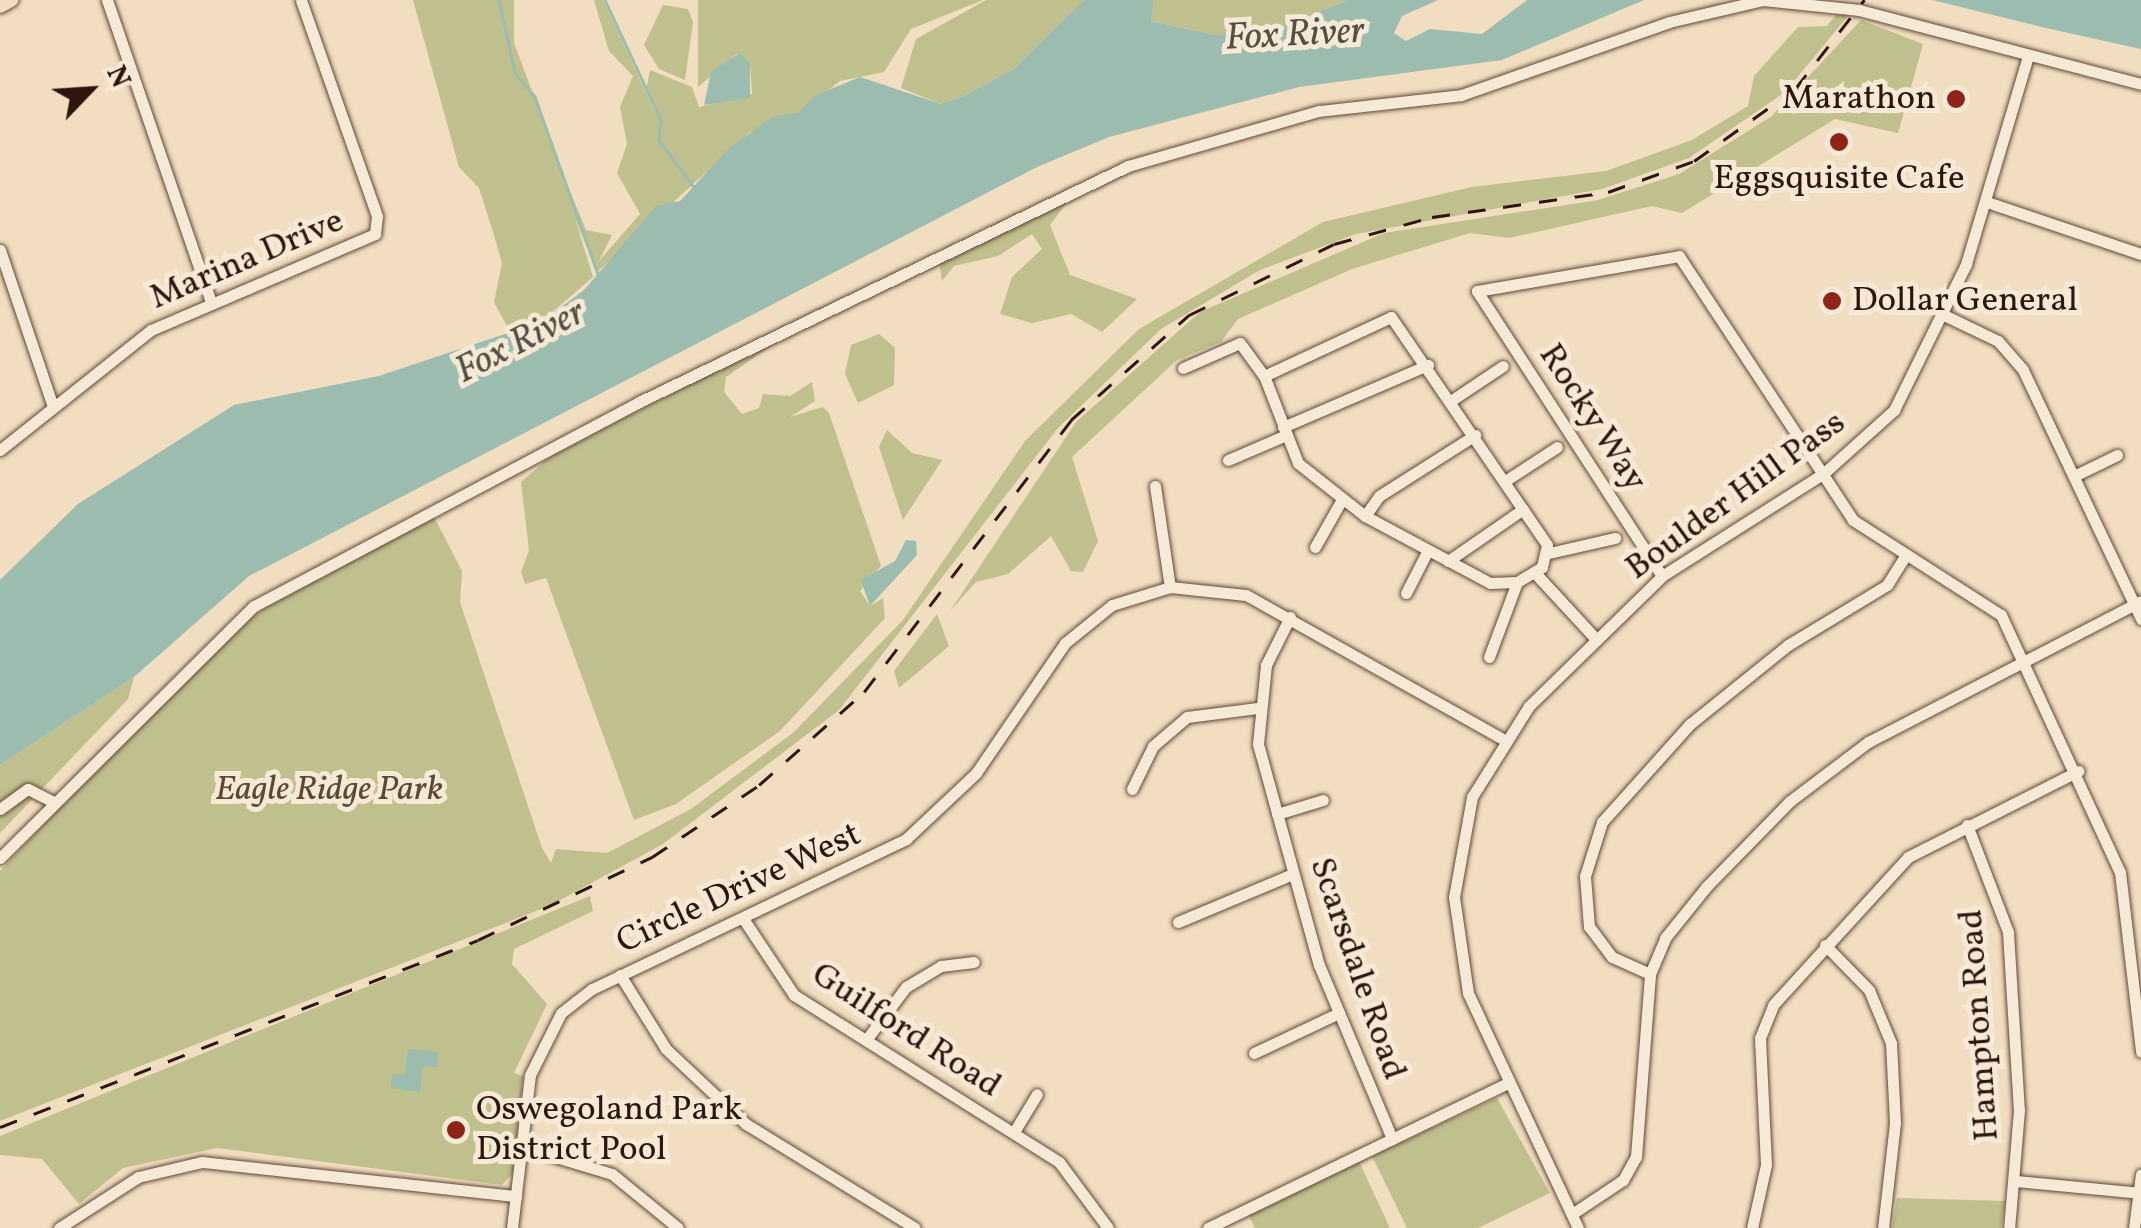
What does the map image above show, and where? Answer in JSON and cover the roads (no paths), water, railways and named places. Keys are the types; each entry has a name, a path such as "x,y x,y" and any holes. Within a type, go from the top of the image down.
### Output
{"main road":[{"path":"0,6 11,0"}],"street":[{"path":"108,0 210,299"},
{"name":"Marina Drive","path":"0,450 103,360 210,299 375,234 377,216 302,0"},
{"path":"0,858 254,606 639,402 1128,166 1319,111 1461,95 1668,22 1763,0 1811,0 2141,84"},
{"name":"Boulder Hill Pass","path":"1578,1228 1468,993 1454,897 1465,818 1502,738 1662,576 1822,474 1894,410 1946,316 1987,202 2028,56"},
{"path":"1987,202 2141,254"},
{"path":"0,250 52,404"},
{"name":"Rocky Way","path":"1662,576 1477,291 1679,256 1822,474"},
{"path":"1946,316 2017,362 2138,603 2141,619"},
{"path":"1264,376 1381,318 1400,323 1548,553"},
{"path":"1182,368 1240,342 1264,376 1284,431 1307,477 1365,516 1490,583 1518,582 1535,572 1548,553 1614,538"},
{"path":"1228,460 1428,365"},
{"path":"1452,400 1503,366"},
{"path":"1365,516 1378,496 1474,434"},
{"path":"1505,481 1558,447"},
{"path":"2074,476 2117,455"},
{"path":"1822,474 1863,530 1990,603 2024,658 2078,772 2136,916 2141,1052"},
{"path":"1155,486 1170,587"},
{"path":"1315,546 1341,501"},
{"path":"1448,560 1523,509"},
{"path":"1406,593 1428,550"},
{"path":"1650,974 1612,957 1590,927 1585,876 1602,822 1704,712 1788,645 1887,585 1906,554"},
{"path":"1535,572 1596,639"},
{"path":"1490,656 1518,582"},
{"name":"Circle Drive West","path":"512,1228 545,1034 577,998 906,838 976,773 1079,629 1112,605 1170,587 1234,591 1290,617 1502,738"},
{"path":"1572,1214 1624,1180 1636,1157 1650,974 1672,927 1790,801 1916,713 2138,603"},
{"path":"1132,789 1152,746 1187,717 1257,708 1290,617"},
{"name":"Scarsdale Road","path":"1257,708 1293,874 1337,1014 1392,1140"},
{"path":"1752,1228 1766,1171 1762,1026 1824,945 1908,857 1967,824 2078,772"},
{"path":"0,809 28,789 54,802"},
{"path":"1278,814 1323,800"},
{"name":"Hampton Road","path":"1967,824 2008,932 2016,1180 2009,1228"},
{"path":"1178,922 1293,874"},
{"name":"Guilford Road","path":"744,920 778,980 1059,1162 1108,1228"},
{"path":"1824,945 1868,990 1890,1043 1895,1123 1883,1228"},
{"path":"866,1040 906,987 941,966 974,962"},
{"path":"620,976 666,1049 746,1124 915,1228"},
{"path":"1254,1053 1337,1014"},
{"path":"1208,1228 1508,1083"},
{"name":"Guilford Road","path":"1014,1132 1037,1094"},
{"path":"523,1147 612,1174 678,1228"},
{"path":"59,1228 138,1177 202,1162 516,1196"},
{"path":"2134,1228 2141,1174"},
{"path":"2016,1180 2140,1193"}],"water":[{"name":"Fox River","path":"1084,0 1154,0 1151,21 1215,35 1283,27 1348,0 1438,0 1402,16 1394,33 1406,41 1430,29 1482,34 1527,0 1644,0 1502,60 1299,87 1109,137 1037,167 249,576 134,677 0,765 0,580 78,504 234,405 379,376 541,322 584,290 656,206 680,201 729,148 774,116 799,113 814,96 860,77 941,104 963,96 1015,68"},
{"path":"1932,0 2141,0 2141,49 2046,28"},
{"path":"740,53 750,63 750,98 704,105 711,72"},
{"path":"906,540 916,541 917,555 870,606 861,580 895,561"},
{"path":"408,1049 438,1052 437,1067 423,1066 420,1092 391,1088 392,1074 405,1075"}],"waterway":[{"path":"499,0 515,73 535,97 598,274"},
{"path":"605,0 661,120 659,140 697,191"}],"railway":[{"path":"0,1127 478,940 652,857 759,785 864,692 1071,420 1189,315 1334,244 1432,217 1608,192 1694,161 1795,89 1864,0"}],"place":[{"name":"Marathon","path":"1956,99"},
{"name":"Eggsquisite Cafe","path":"1839,142"},
{"name":"Dollar General","path":"1832,301"},
{"name":"Oswegoland Park District Pool","path":"456,1130"}],"park label":[{"name":"Eagle Ridge Park","path":"329,790"}]}
